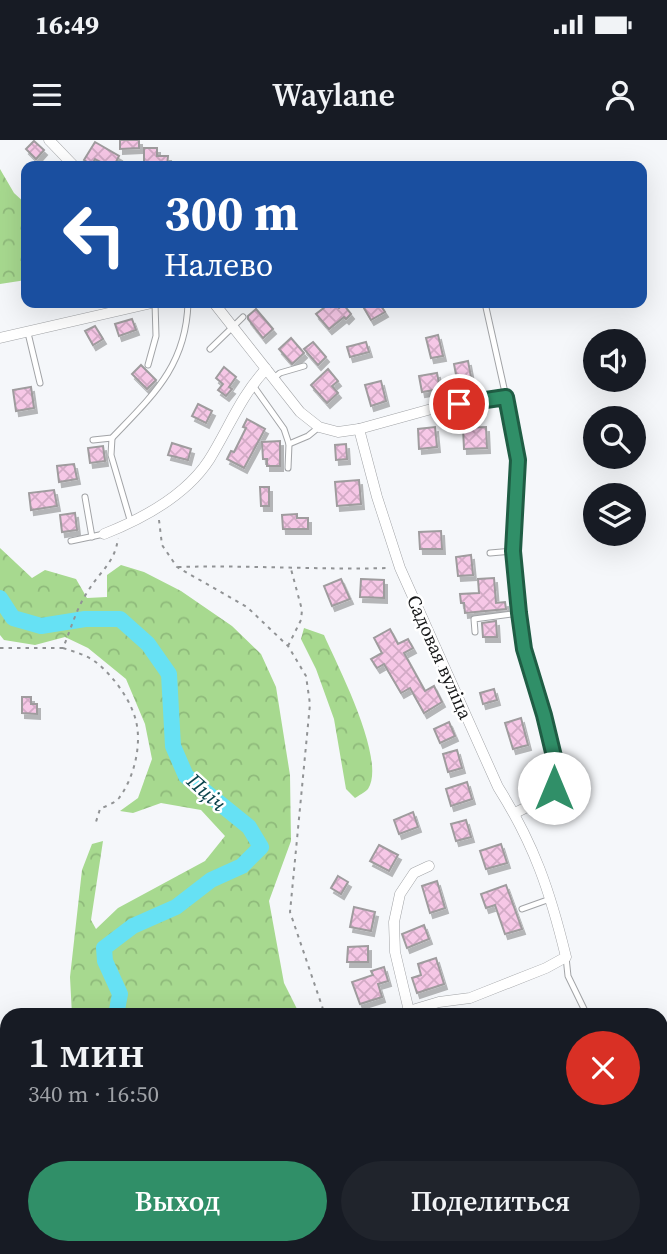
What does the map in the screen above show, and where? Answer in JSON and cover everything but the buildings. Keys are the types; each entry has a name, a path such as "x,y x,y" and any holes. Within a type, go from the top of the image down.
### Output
{"street":[{"path":"49,140 69,161"},
{"path":"0,338 132,308"},
{"path":"218,308 300,412 319,427 338,432 359,429 435,408 506,397 518,460 513,551 519,613 524,649 558,773 554,788 545,798 515,813"},
{"path":"104,534 131,523 152,510 180,491 203,468 252,384 266,369"},
{"name":"Садовая вуліца","path":"359,429 400,568 498,787 515,813 538,860 566,957"},
{"path":"407,1008 395,952 394,922 400,894 414,873 429,866"},
{"path":"420,1008 454,999 470,998 546,968 566,957"}],"lane":[{"path":"148,365 156,336 153,308"},
{"path":"93,440 112,438 150,399 174,365 187,323 188,308"},
{"path":"486,308 506,397"},
{"path":"209,349 243,317"},
{"path":"27,333 40,383"},
{"path":"274,378 280,373 304,366"},
{"path":"252,384 276,415 289,444 288,468"},
{"path":"289,444 308,436 319,427"},
{"path":"112,438 111,455 131,523"},
{"path":"85,497 92,537"},
{"path":"71,541 104,534"},
{"path":"491,553 513,551"},
{"path":"475,632 474,619 519,613"},
{"path":"522,909 550,899"},
{"path":"566,957 568,976 584,1008"}],"path":[{"path":"152,510 158,519 162,545 177,567 247,607 288,646 306,676 310,704 290,912 323,1008"},
{"path":"62,648 88,590 113,559 119,528"},
{"path":"177,567 244,565 400,568"},
{"path":"288,646 302,620 291,568"},
{"path":"0,648 62,648 82,653 114,680 129,703 136,721 137,750 132,772 118,800 100,809 94,825"}],"green space":[{"path":"0,169 14,193 21,199 21,281 0,284"},
{"path":"0,548 32,578 45,570 76,579 87,598 107,597 107,575 121,565 144,572 181,591 232,626 261,654 276,687 290,775 291,841 269,901 284,983 296,1008 72,1008 70,977 82,870 92,844 103,841 91,920 96,929 118,908 205,861 225,836 201,810 161,803 133,813 120,811 138,798 152,759 145,724 126,679 88,648 65,637 35,645 4,640 0,635"},
{"path":"304,628 324,635 349,689 366,735 372,775 368,789 355,798 346,789 334,719 316,669 301,639"}],"waterway":[{"name":"Пціч","path":"0,598 13,618 41,626 85,619 120,619 148,644 169,674 173,746 186,776 249,827 261,847 242,866 211,880 176,907 133,926 104,948 105,961 120,994 117,1008"}],"route":[{"path":"459,404 506,397 514,429 518,460 513,551 519,613 524,649 558,773 554,788"}]}
